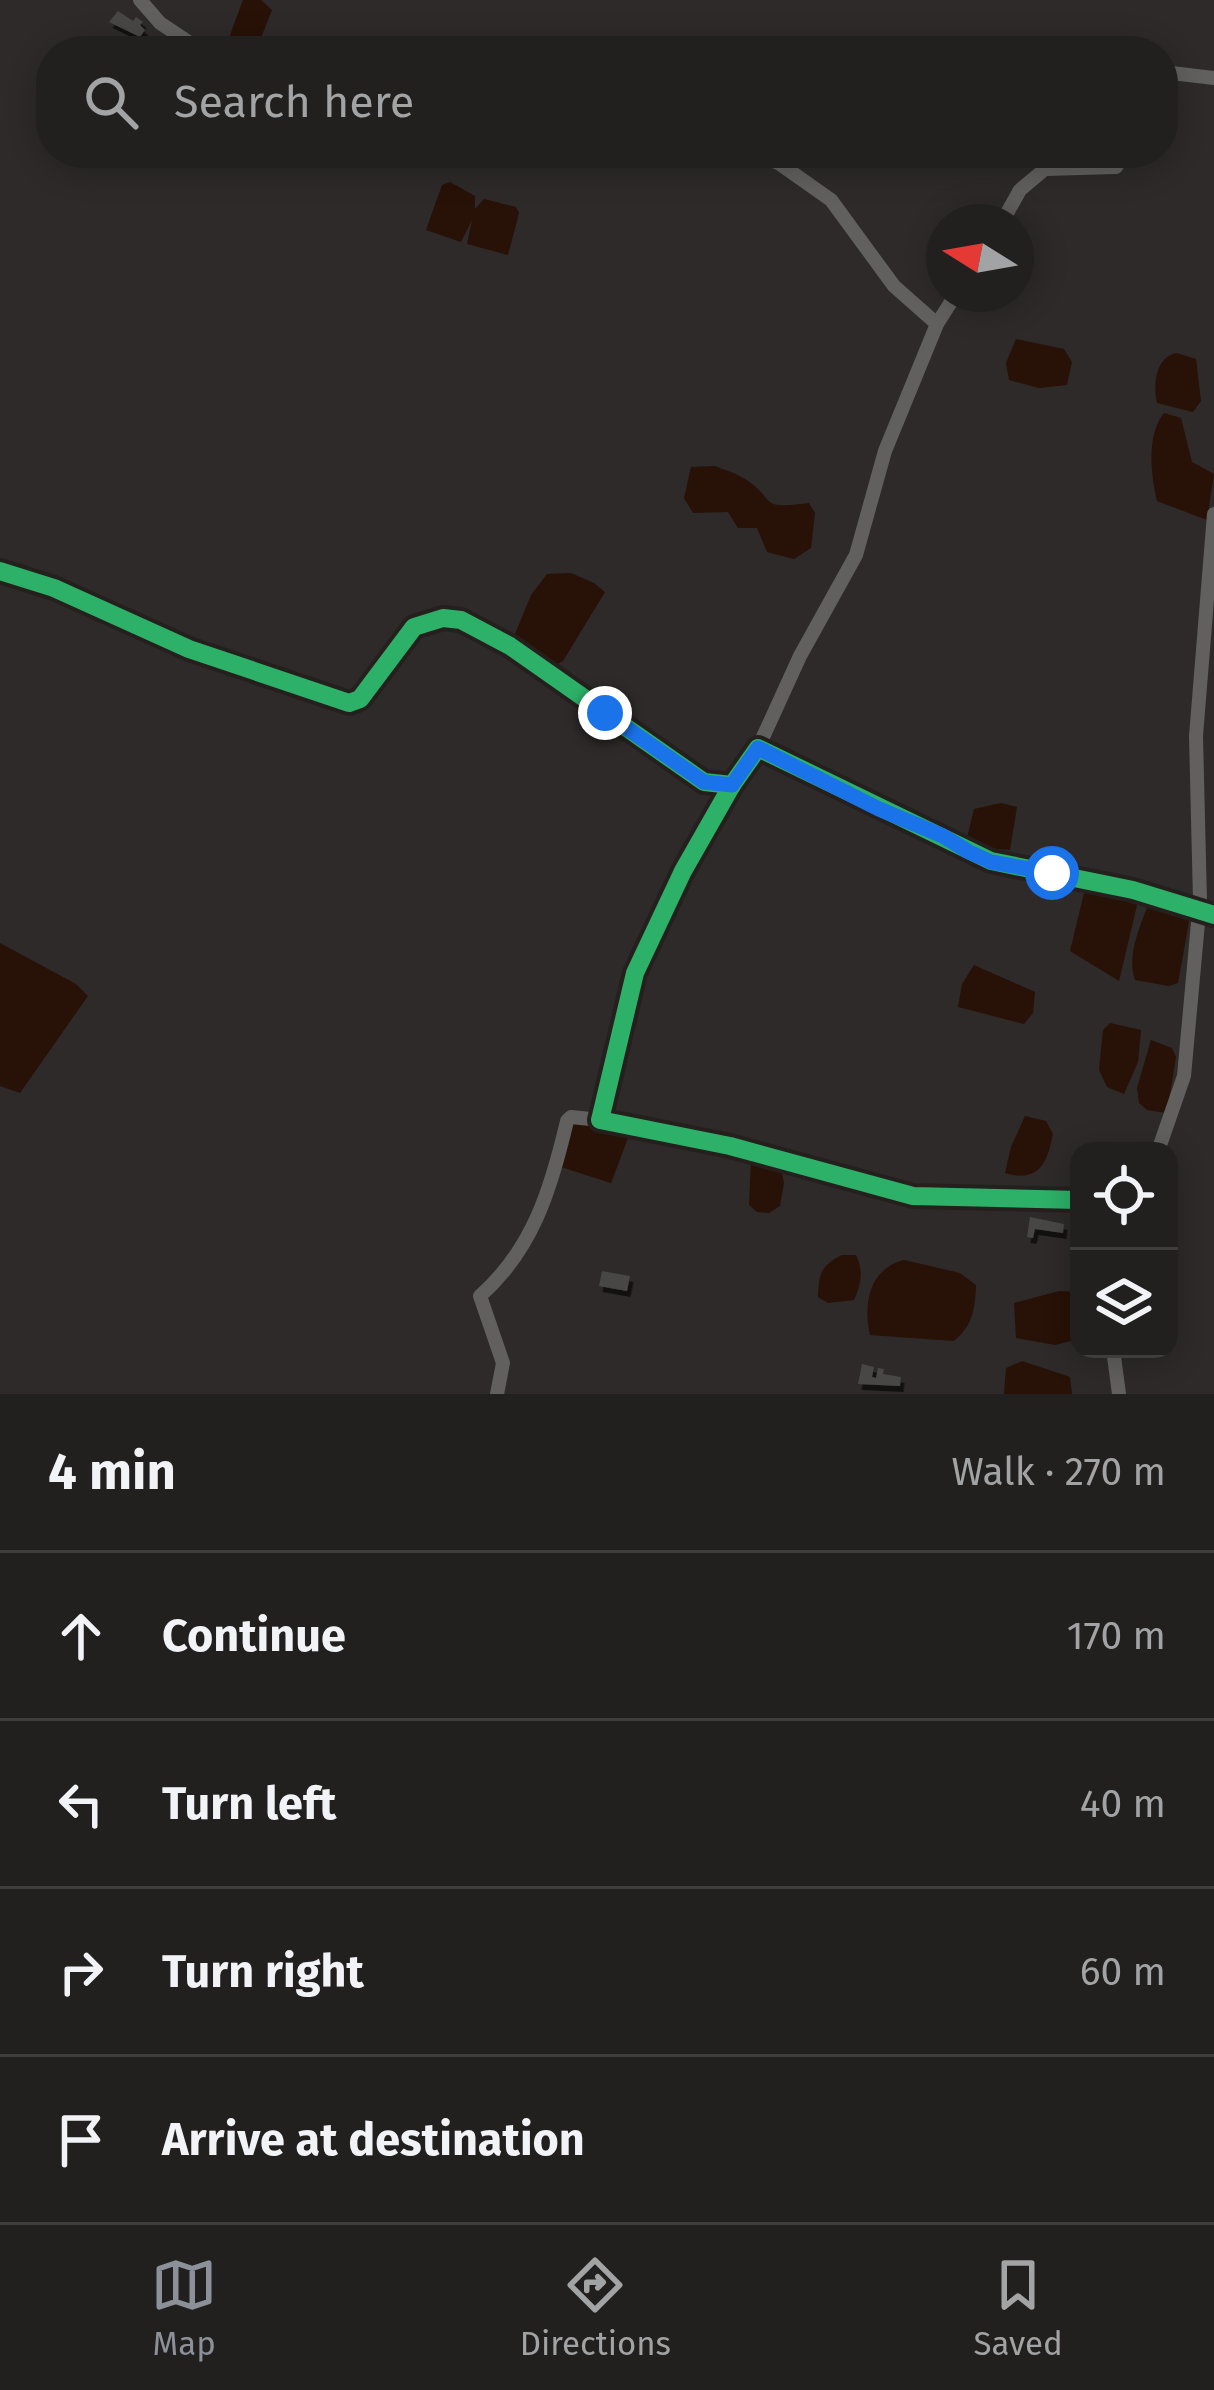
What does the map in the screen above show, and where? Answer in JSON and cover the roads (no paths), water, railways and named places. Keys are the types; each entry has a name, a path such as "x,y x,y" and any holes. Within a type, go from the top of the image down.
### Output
{"street":[{"path":"140,0 180,36"},
{"path":"1178,74 1214,78"},
{"path":"786,168 830,200 894,286 937,324"},
{"path":"1013,204 1020,190 1045,169 1081,168"},
{"path":"600,1120 635,973 683,871 758,748 800,656 856,554 885,451 945,312"},
{"path":"1161,1142 1184,1076 1206,913 1196,736 1214,514"},
{"path":"0,571 54,588 189,649 349,703 360,698 414,627 443,618 461,620 510,646 704,782 732,785"},
{"path":"758,748 991,862 1076,876 1206,913"},
{"path":"497,1394 503,1364 480,1296 506,1273 538,1223 571,1117 730,1146 913,1196 1070,1200"},
{"path":"1114,1358 1119,1394"}]}
